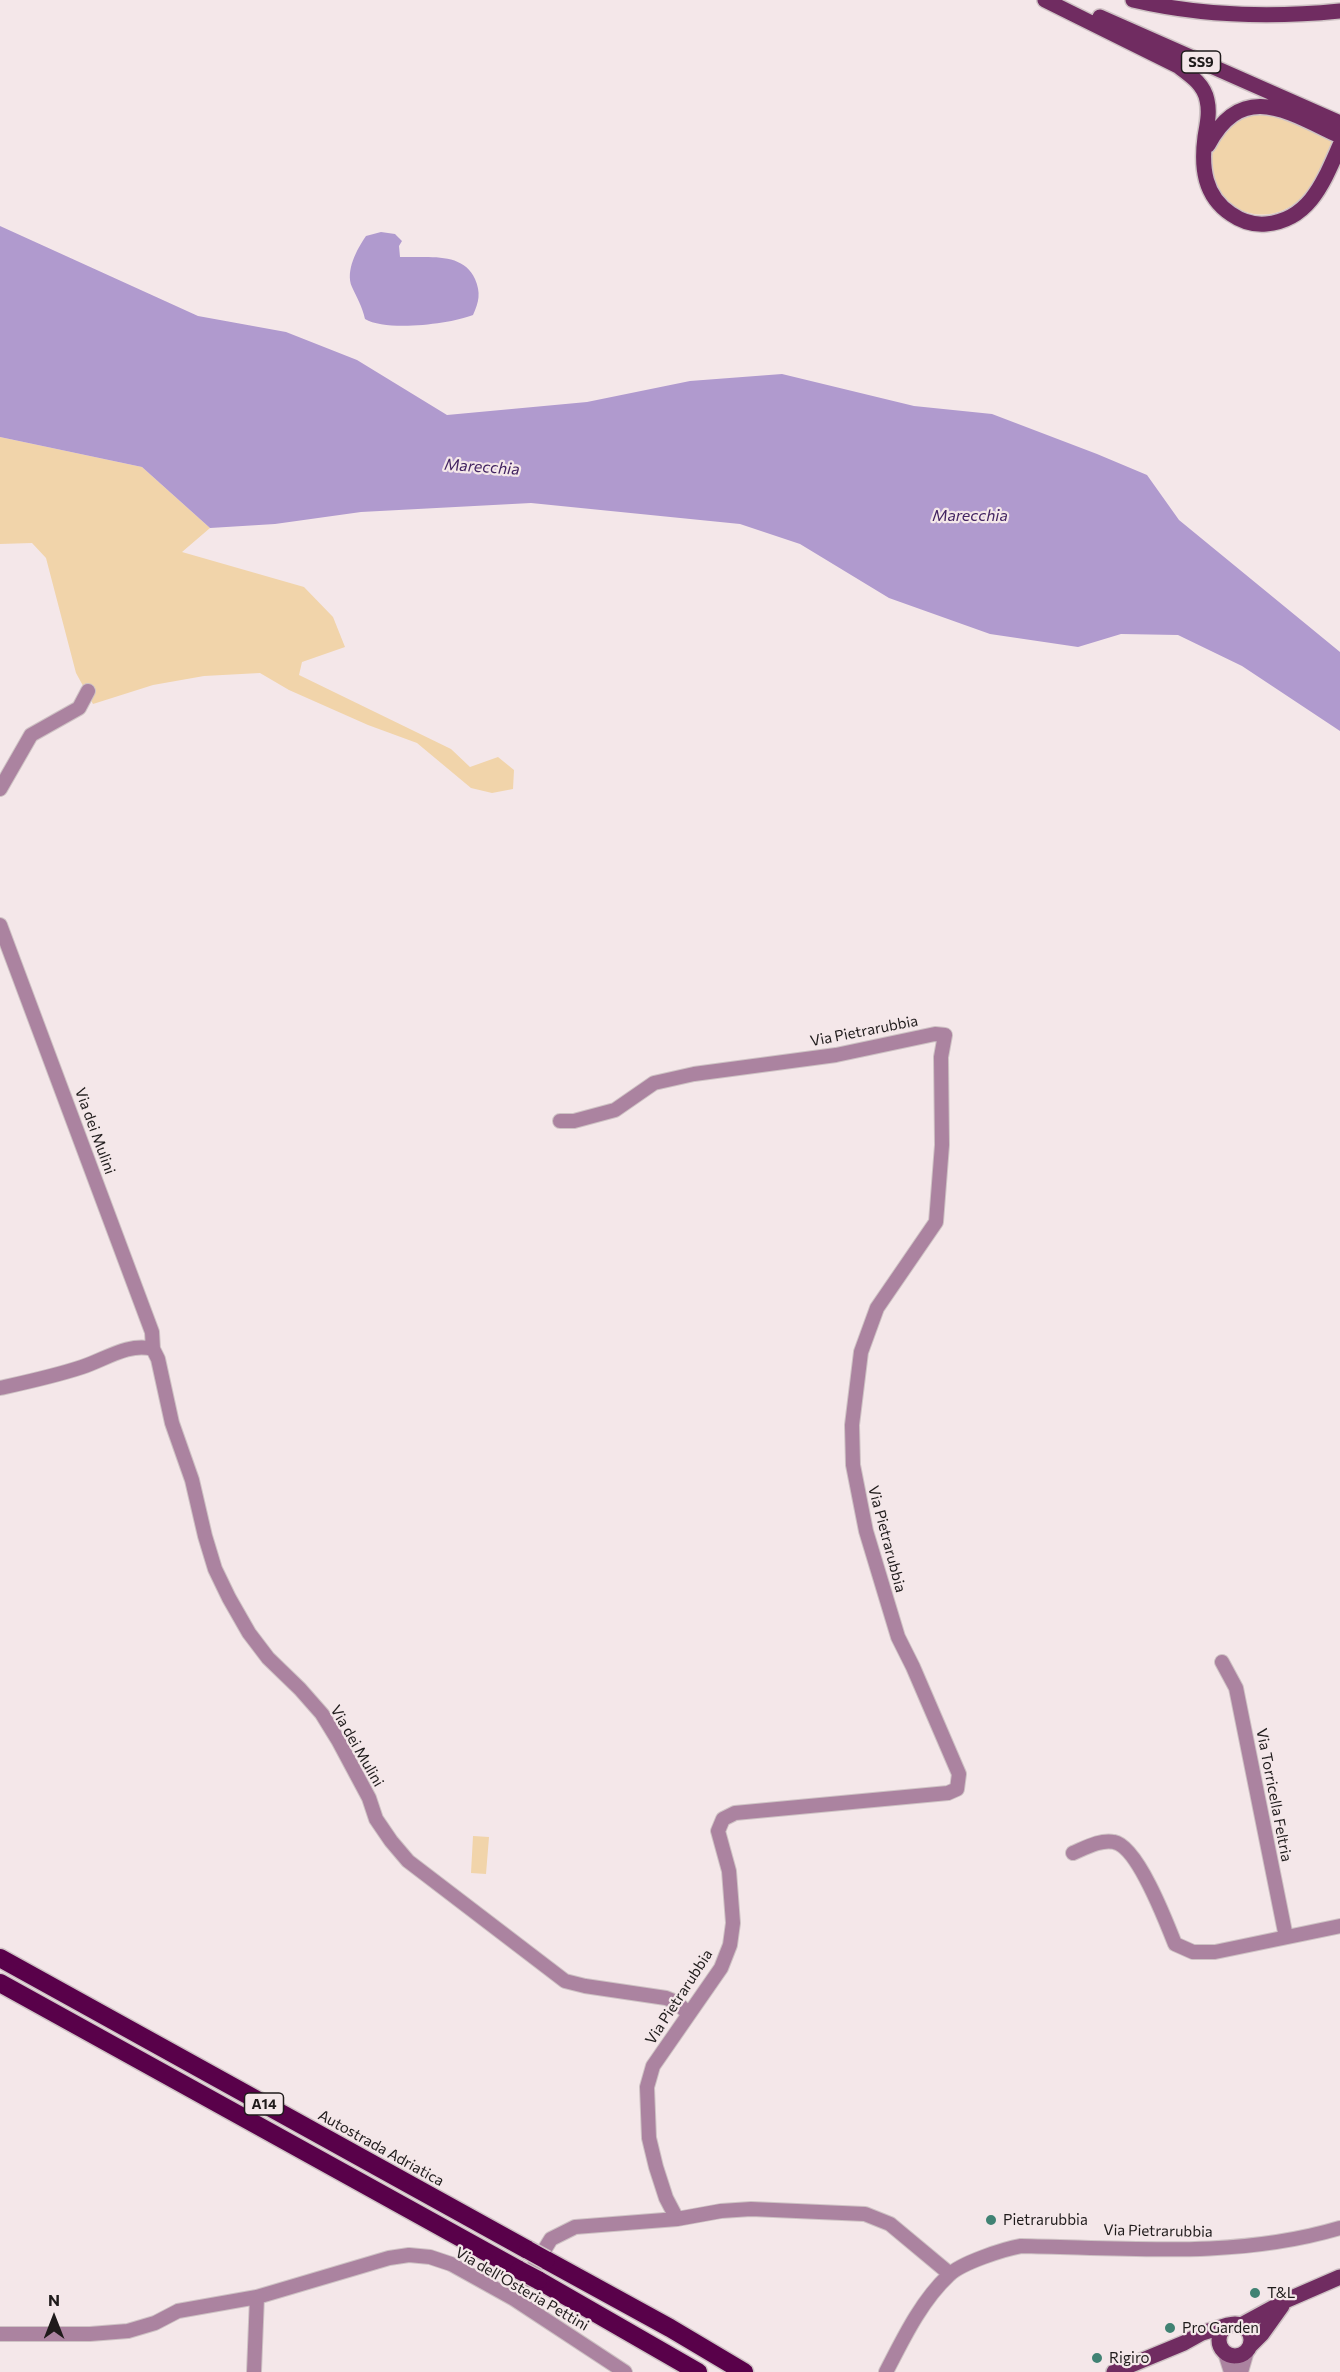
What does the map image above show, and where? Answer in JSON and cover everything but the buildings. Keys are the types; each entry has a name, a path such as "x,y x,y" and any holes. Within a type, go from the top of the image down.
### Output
{"highway":[{"name":"Autostrada Adriatica","path":"0,1958 670,2328 744,2372"},
{"name":"A14","path":"0,1983 538,2280 698,2372"}],"main road":[{"path":"1045,0 1178,66 1197,81 1207,98 1209,119 1203,166 1205,179 1211,195 1223,209 1240,220 1260,224 1280,222 1298,213 1315,195 1340,145"},
{"name":"SS9","path":"1062,0 1340,123"},
{"path":"1133,0 1210,13 1258,15 1340,11"},
{"path":"1204,153 1218,128 1232,114 1251,107 1266,106 1282,109 1340,136"},
{"path":"1223,2350 1219,2336 1234,2325 1340,2277"},
{"path":"1184,2343 1204,2343 1238,2356 1262,2334 1287,2300"},
{"path":"1114,2372 1184,2343 1202,2333 1234,2325 1248,2331 1248,2348"}],"street":[{"path":"0,789 31,735 79,708 88,690"},
{"name":"Via dei Mulini","path":"0,925 152,1332 153,1349 158,1359 172,1423 192,1480 215,1569 228,1598 249,1633 268,1658 322,1714 369,1798 376,1819 408,1861 560,1977 585,1986 666,1998 676,2002 689,2014"},
{"name":"Via Pietrarubbia","path":"560,1122 574,1121 615,1110 654,1083 694,1074 836,1055 935,1034 945,1035 940,1076 942,1145 936,1222 877,1308 861,1352 852,1425 853,1465 866,1531 898,1637 959,1774 959,1782 957,1789 948,1793 735,1813 723,1819 718,1832 729,1871 733,1923 730,1945 721,1968 653,2066 647,2087 649,2138 666,2198 677,2219"},
{"path":"0,1388 73,1370 113,1354 145,1347 153,1349"},
{"name":"Via Torricella Feltria","path":"1222,1662 1236,1688 1286,1936"},
{"path":"1074,1853 1104,1841 1115,1842 1126,1847 1160,1907 1175,1944 1193,1952 1215,1952 1340,1926"},
{"path":"514,2299 551,2239 575,2227 677,2219 751,2208 865,2214 890,2224 950,2274 913,2320 886,2372"},
{"name":"Via Pietrarubbia","path":"950,2274 1006,2249 1021,2246 1196,2251 1252,2246 1340,2228"},
{"name":"Via dell'Osteria Pettini","path":"0,2334 90,2334 129,2331 155,2323 178,2311 257,2296 389,2258 409,2255 430,2257 451,2264 514,2299 625,2372"},
{"path":"254,2372 257,2296"},
{"path":"1241,2372 1248,2348"},
{"path":"1223,2350 1231,2372"}],"shaded area":[{"path":"1274,112 1333,139 1313,183 1291,206 1270,214 1250,213 1232,205 1219,192 1211,175 1212,155 1223,134 1234,122 1251,114"},
{"path":"0,437 142,467 210,528 182,552 304,587 333,617 345,647 302,662 299,675 451,749 470,767 498,757 514,770 513,789 492,793 471,788 417,743 368,725 289,690 260,673 204,676 153,685 93,704 76,673 46,558 32,543 0,544"},
{"path":"473,1836 489,1837 486,1874 471,1873"}],"water":[{"name":"Marecchia","path":"0,226 198,316 286,332 357,360 447,415 587,402 690,381 782,374 914,406 992,414 1147,475 1179,520 1340,652 1340,731 1242,666 1178,635 1121,634 1078,647 990,634 889,598 800,544 740,524 531,503 361,512 275,524 210,528 142,467 0,437"},
{"path":"381,232 395,234 402,241 399,246 400,257 443,258 462,264 469,270 475,279 479,293 473,315 435,324 403,326 375,323 365,319 350,281 351,267 366,236"}],"place":[{"name":"Pietrarubbia","path":"991,2220"},
{"name":"T&L","path":"1255,2293"},
{"name":"Pro Garden","path":"1170,2328"},
{"name":"Rigiro","path":"1097,2358"}]}
